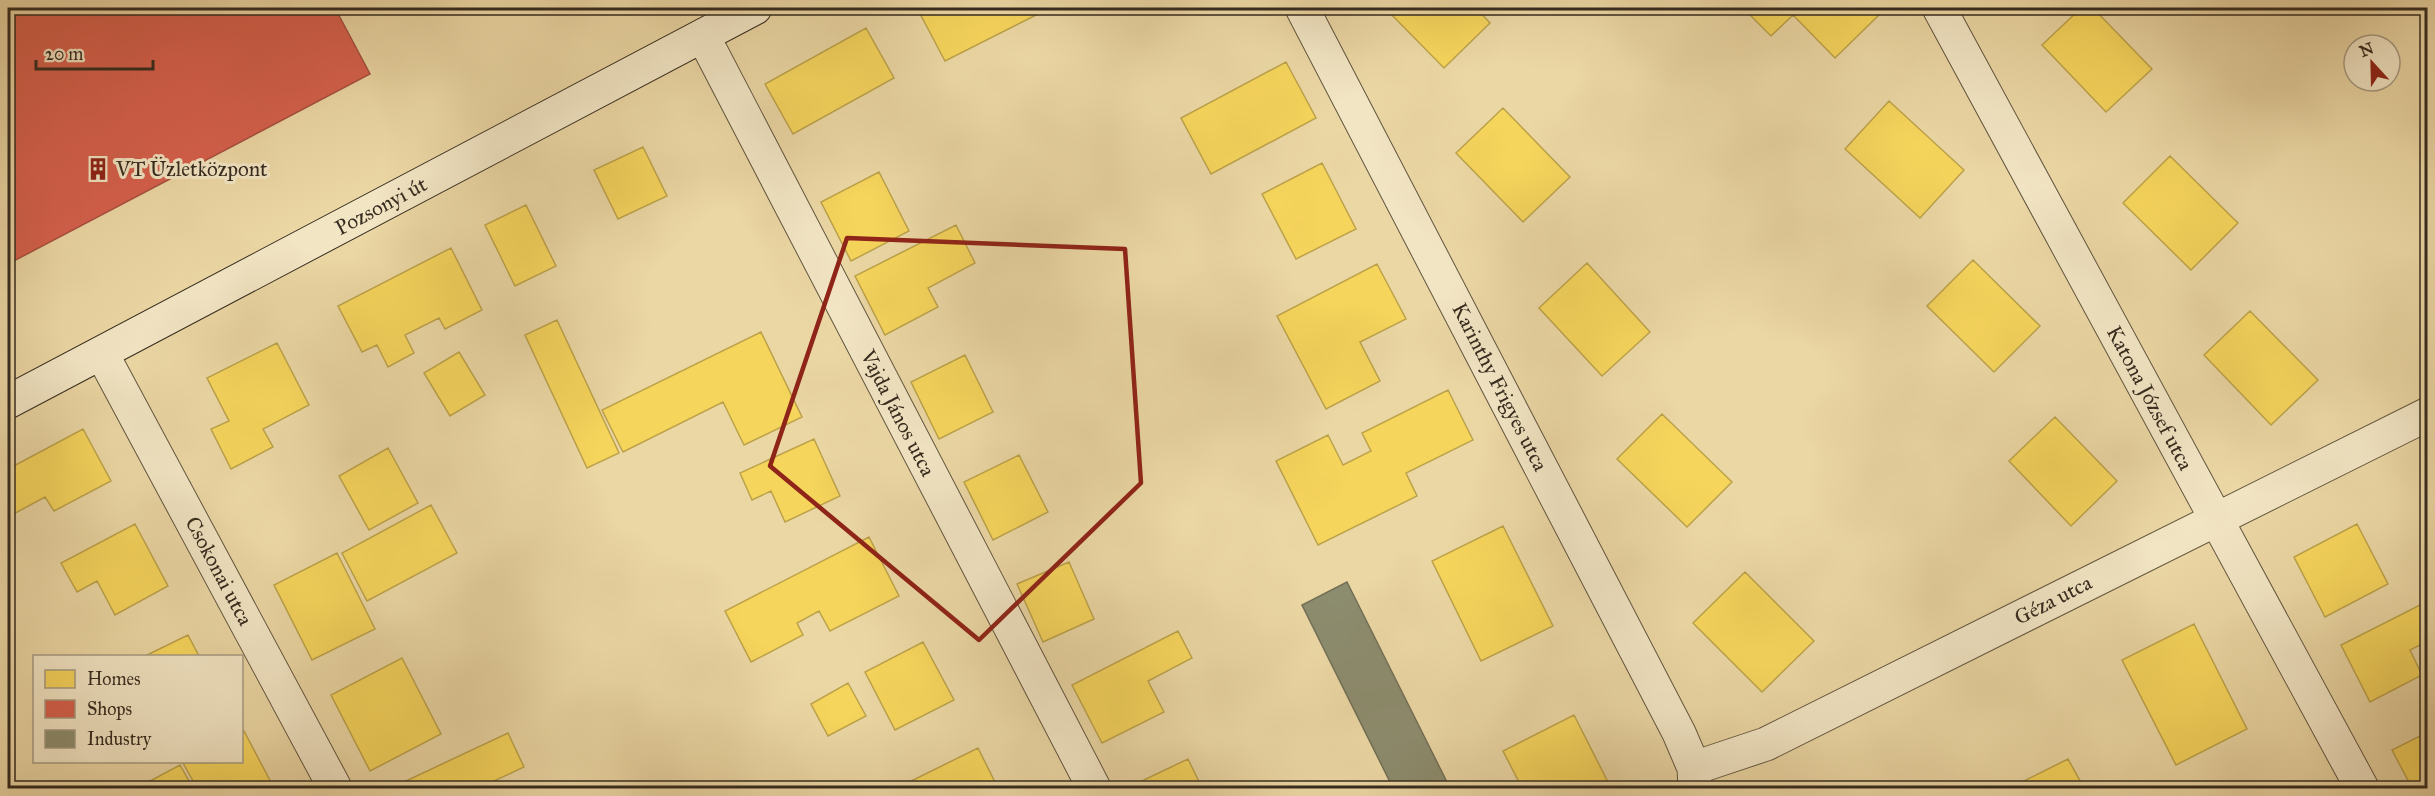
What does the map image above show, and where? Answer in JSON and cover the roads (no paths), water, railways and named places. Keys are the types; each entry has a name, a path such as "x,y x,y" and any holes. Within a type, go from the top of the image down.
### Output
{"street":[{"name":"Pozsonyi út","path":"8,402 755,8"},
{"name":"Karinthy Frigyes utca","path":"1302,8 1679,733 1694,778"},
{"name":"Katona József utca","path":"1939,8 2362,789"},
{"name":"Vajda János utca","path":"704,36 1094,789"},
{"name":"Csokonai utca","path":"102,354 335,789"},
{"name":"Géza utca","path":"1694,778 2427,414"}],"place":[{"name":"VT Üzletközpont","path":"98,169"}]}
